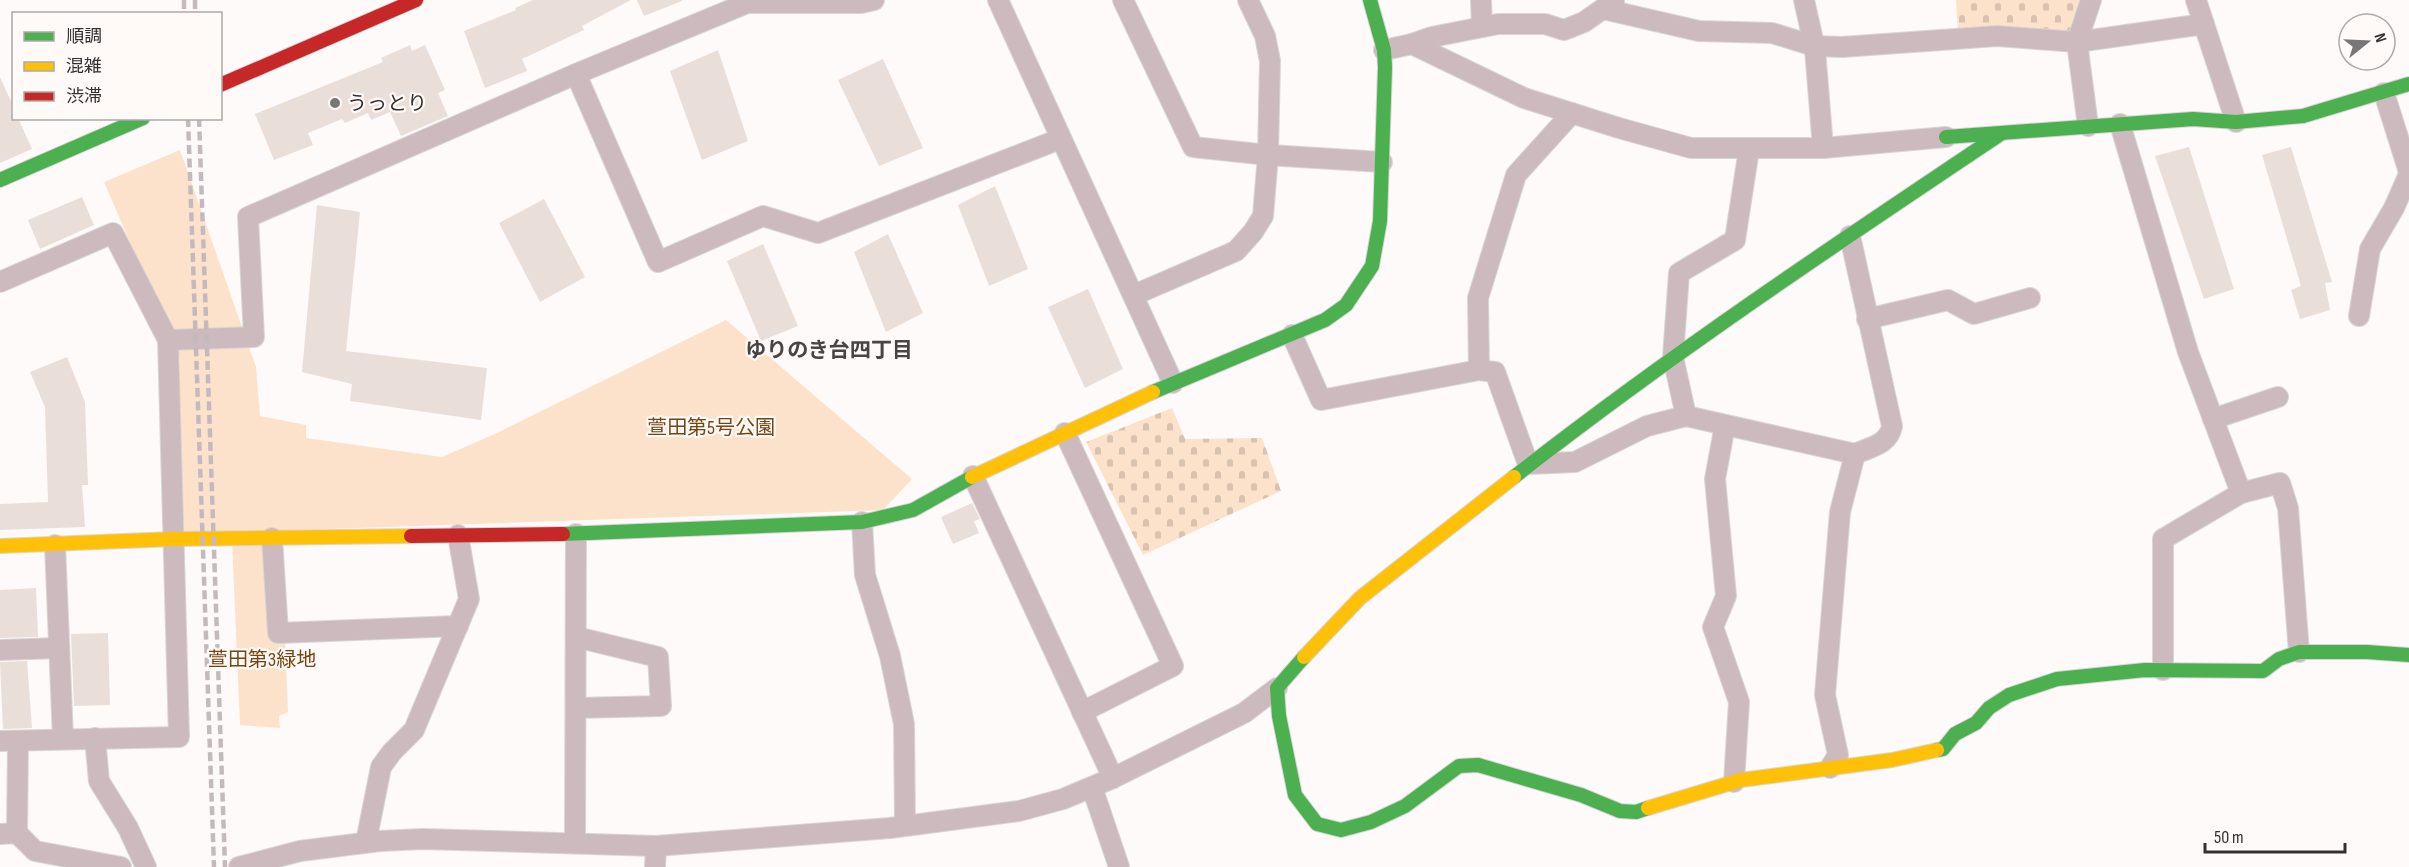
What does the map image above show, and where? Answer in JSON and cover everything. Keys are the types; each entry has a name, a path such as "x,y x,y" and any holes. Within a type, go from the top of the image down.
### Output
{"street":[{"path":"222,84 416,0"},
{"path":"168,340 254,337 248,217 747,1 861,3 874,0"},
{"path":"998,0 1173,383"},
{"path":"1123,0 1192,147 1268,155 1382,162"},
{"path":"1134,295 1236,251 1253,232 1263,216 1268,155 1270,62 1265,36 1248,0"},
{"path":"0,546 174,539 576,534 862,522 913,510 973,476 1173,383 1292,335 1324,320 1346,305 1372,266 1380,221 1384,50 1370,0"},
{"path":"1481,0 1482,27"},
{"path":"1804,0 1814,46 1823,148"},
{"path":"2088,126 2077,42 2091,0"},
{"path":"2196,0 2236,122"},
{"path":"1384,50 1432,37 1498,24 1545,24 1564,30 1584,22 1609,4 1699,31 1772,33 1814,46 1842,47 1997,36 2077,42 2204,24"},
{"path":"1412,44 1524,98 1691,147 1823,148 2193,119 2236,122 2303,116 2409,84"},
{"path":"576,74 658,262 763,216 818,233 1060,139"},
{"path":"2359,316 2370,249 2394,208 2409,173 2384,93"},
{"path":"1479,370 1478,298 1515,175 1572,113"},
{"path":"0,180 138,120"},
{"path":"2120,124 2188,352 2241,493"},
{"path":"238,867 300,851 366,842 423,839 656,846 890,828 1019,811 1063,799 1092,787 1244,712 1277,688 1360,598 1528,464 1757,297 2002,133"},
{"path":"1686,416 1673,357 1679,273 1736,240 1749,149"},
{"path":"0,282 113,234 168,340 179,736 9,741 8,834 35,850 121,867"},
{"path":"1528,464 1575,462 1647,426 1686,416 1855,453 1883,442 1890,434 1892,426 1851,236"},
{"path":"1867,318 1948,300 1974,314 2030,298"},
{"path":"1292,335 1321,400 1479,370 1495,372 1528,464"},
{"path":"2213,419 2278,397"},
{"path":"1725,424 1715,479 1726,596 1713,627 1738,702 1734,782"},
{"path":"1065,433 1173,666 1082,712"},
{"path":"1830,768 1838,755 1825,695 1840,512 1855,453"},
{"path":"973,476 1113,778"},
{"path":"2163,670 2163,539 2241,493 2280,483 2288,507 2299,652"},
{"path":"862,522 865,575 890,656 904,724 905,825"},
{"path":"575,843 576,534"},
{"path":"366,842 381,768 392,752 414,729 469,599 458,535"},
{"path":"272,538 279,633 458,626"},
{"path":"55,545 63,739"},
{"path":"576,637 658,657 662,706 576,708"},
{"path":"0,650 59,648"},
{"path":"1277,688 1279,716 1295,795 1317,824 1341,830 1371,822 1405,806 1459,765 1478,765 1497,770 1581,795 1620,811 1636,812 1734,782 1892,760 1943,749 1955,734 1976,723 1989,708 2009,695 2057,679 2145,669 2263,671 2280,659 2299,652 2367,652 2409,655"},
{"path":"96,738 99,781 128,828 146,867"},
{"path":"1092,787 1119,867"},
{"path":"655,867 656,846"}],"green space":[{"path":"1956,0 2082,0 2072,35 1958,32"},
{"name":"萱田第5号公園","path":"180,150 256,367 260,416 306,425 306,438 442,457 497,433 726,320 912,479 883,510 179,534 180,358 104,182"},
{"path":"1172,408 1185,439 1262,438 1281,491 1143,555 1086,442"},
{"name":"萱田第3緑地","path":"232,541 269,541 285,638 288,712 279,716 280,728 240,725"}],"building":[{"path":"533,0 631,0 582,26 584,30 522,59 527,71 485,88 464,31 516,10 515,8"},
{"path":"637,0 682,0 682,1 644,16"},
{"path":"410,45 412,51 425,45 445,90 438,93 448,116 401,136 390,112 371,120 368,113 345,123 342,119 308,133 313,145 274,160 255,114 383,62 381,58"},
{"path":"718,50 748,141 702,160 670,71"},
{"path":"883,59 923,148 879,166 838,80"},
{"path":"0,77 12,104 12,120 19,120 32,149 0,163"},
{"path":"2189,147 2234,289 2204,299 2155,156"},
{"path":"2291,147 2332,282 2325,283 2330,310 2300,319 2291,290 2301,286 2262,155"},
{"path":"995,186 1028,269 989,286 958,205"},
{"path":"82,197 94,225 40,249 28,220"},
{"path":"544,199 585,277 540,302 499,223"},
{"path":"317,205 360,212 346,351 487,368 481,420 350,401 352,384 302,372"},
{"path":"888,234 923,313 886,332 854,252"},
{"path":"763,244 798,326 761,341 727,261"},
{"path":"1088,289 1123,369 1085,388 1048,307"},
{"path":"67,357 85,402 88,485 82,485 85,527 0,530 0,504 48,502 45,407 30,372"},
{"path":"972,503 980,519 974,521 979,533 953,544 941,517"},
{"path":"36,588 38,637 0,638 0,590"},
{"path":"108,633 110,705 74,706 71,634"},
{"path":"27,661 32,728 3,729 0,662"}],"railway":[{"path":"184,0 184,12"},
{"path":"195,0 195,12"},
{"path":"188,120 214,867"},
{"path":"199,120 225,867"}],"traffic: fast":[{"path":"1153,392 1325,320 1346,305 1372,266 1380,221 1385,67 1384,50 1370,0"},
{"path":"1946,137 2193,119 2236,122 2303,116 2409,84"},
{"path":"0,180 138,120"},
{"path":"1514,477 1694,343 2002,133"},
{"path":"563,534 862,522 913,510 972,477"},
{"path":"1937,750 1943,749 1955,734 1976,723 1989,708 2009,695 2057,679 2145,670 2263,671 2279,659 2299,652 2367,652 2409,655"},
{"path":"1304,657 1277,688 1279,716 1295,795 1317,824 1341,830 1371,822 1405,806 1459,766 1478,765 1581,795 1620,811 1636,812 1648,808"}],"traffic: slow":[{"path":"972,477 1153,392"},
{"path":"1304,657 1360,598 1514,477"},
{"path":"0,546 174,539 411,536"},
{"path":"1648,808 1741,780 1892,760 1937,750"}],"traffic: jam":[{"path":"222,84 416,0"},
{"path":"411,536 563,534"}],"place":[{"name":"うっとり","path":"335,103"}],"district":[{"name":"ゆりのき台四丁目","path":"829,350"}]}
